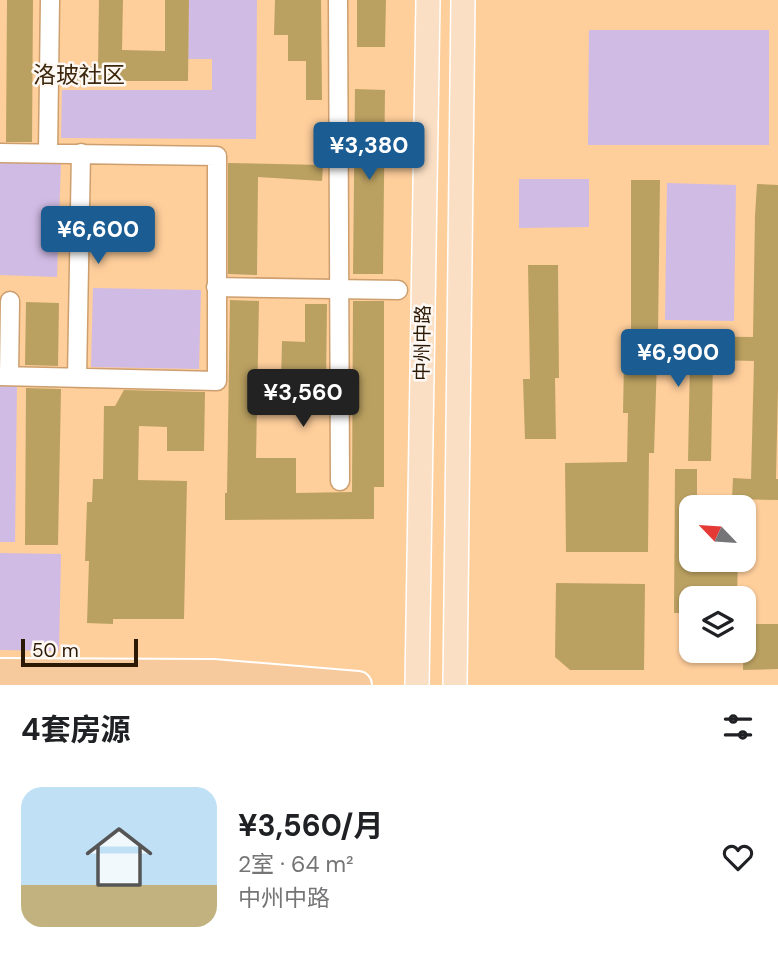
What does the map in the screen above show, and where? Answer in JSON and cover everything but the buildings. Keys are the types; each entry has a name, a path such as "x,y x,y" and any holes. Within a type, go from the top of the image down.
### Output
{"highway":[{"path":"0,672 358,685"}],"main road":[{"name":"中州中路","path":"417,685 428,0"},
{"name":"中州中路","path":"455,685 463,0"},
{"path":"0,682 211,679"}],"street":[{"path":"48,153 50,0"},
{"path":"338,0 340,481"},
{"path":"0,153 217,156 217,381 4,376 10,301"},
{"path":"77,378 81,153"},
{"path":"216,287 398,290"}],"shaded area":[{"path":"189,0 257,0 256,139 61,138 62,90 212,90 212,59 188,59"},
{"path":"589,30 769,30 769,145 588,145"},
{"path":"0,161 61,163 57,277 0,275"},
{"path":"519,179 589,179 589,227 519,228"},
{"path":"667,183 736,185 734,321 665,320"},
{"path":"93,288 201,290 199,369 91,367"},
{"path":"0,386 17,386 15,542 0,542"},
{"path":"0,553 61,554 59,651 0,650"}],"district":[{"name":"洛玻社区","path":"79,75"}]}
